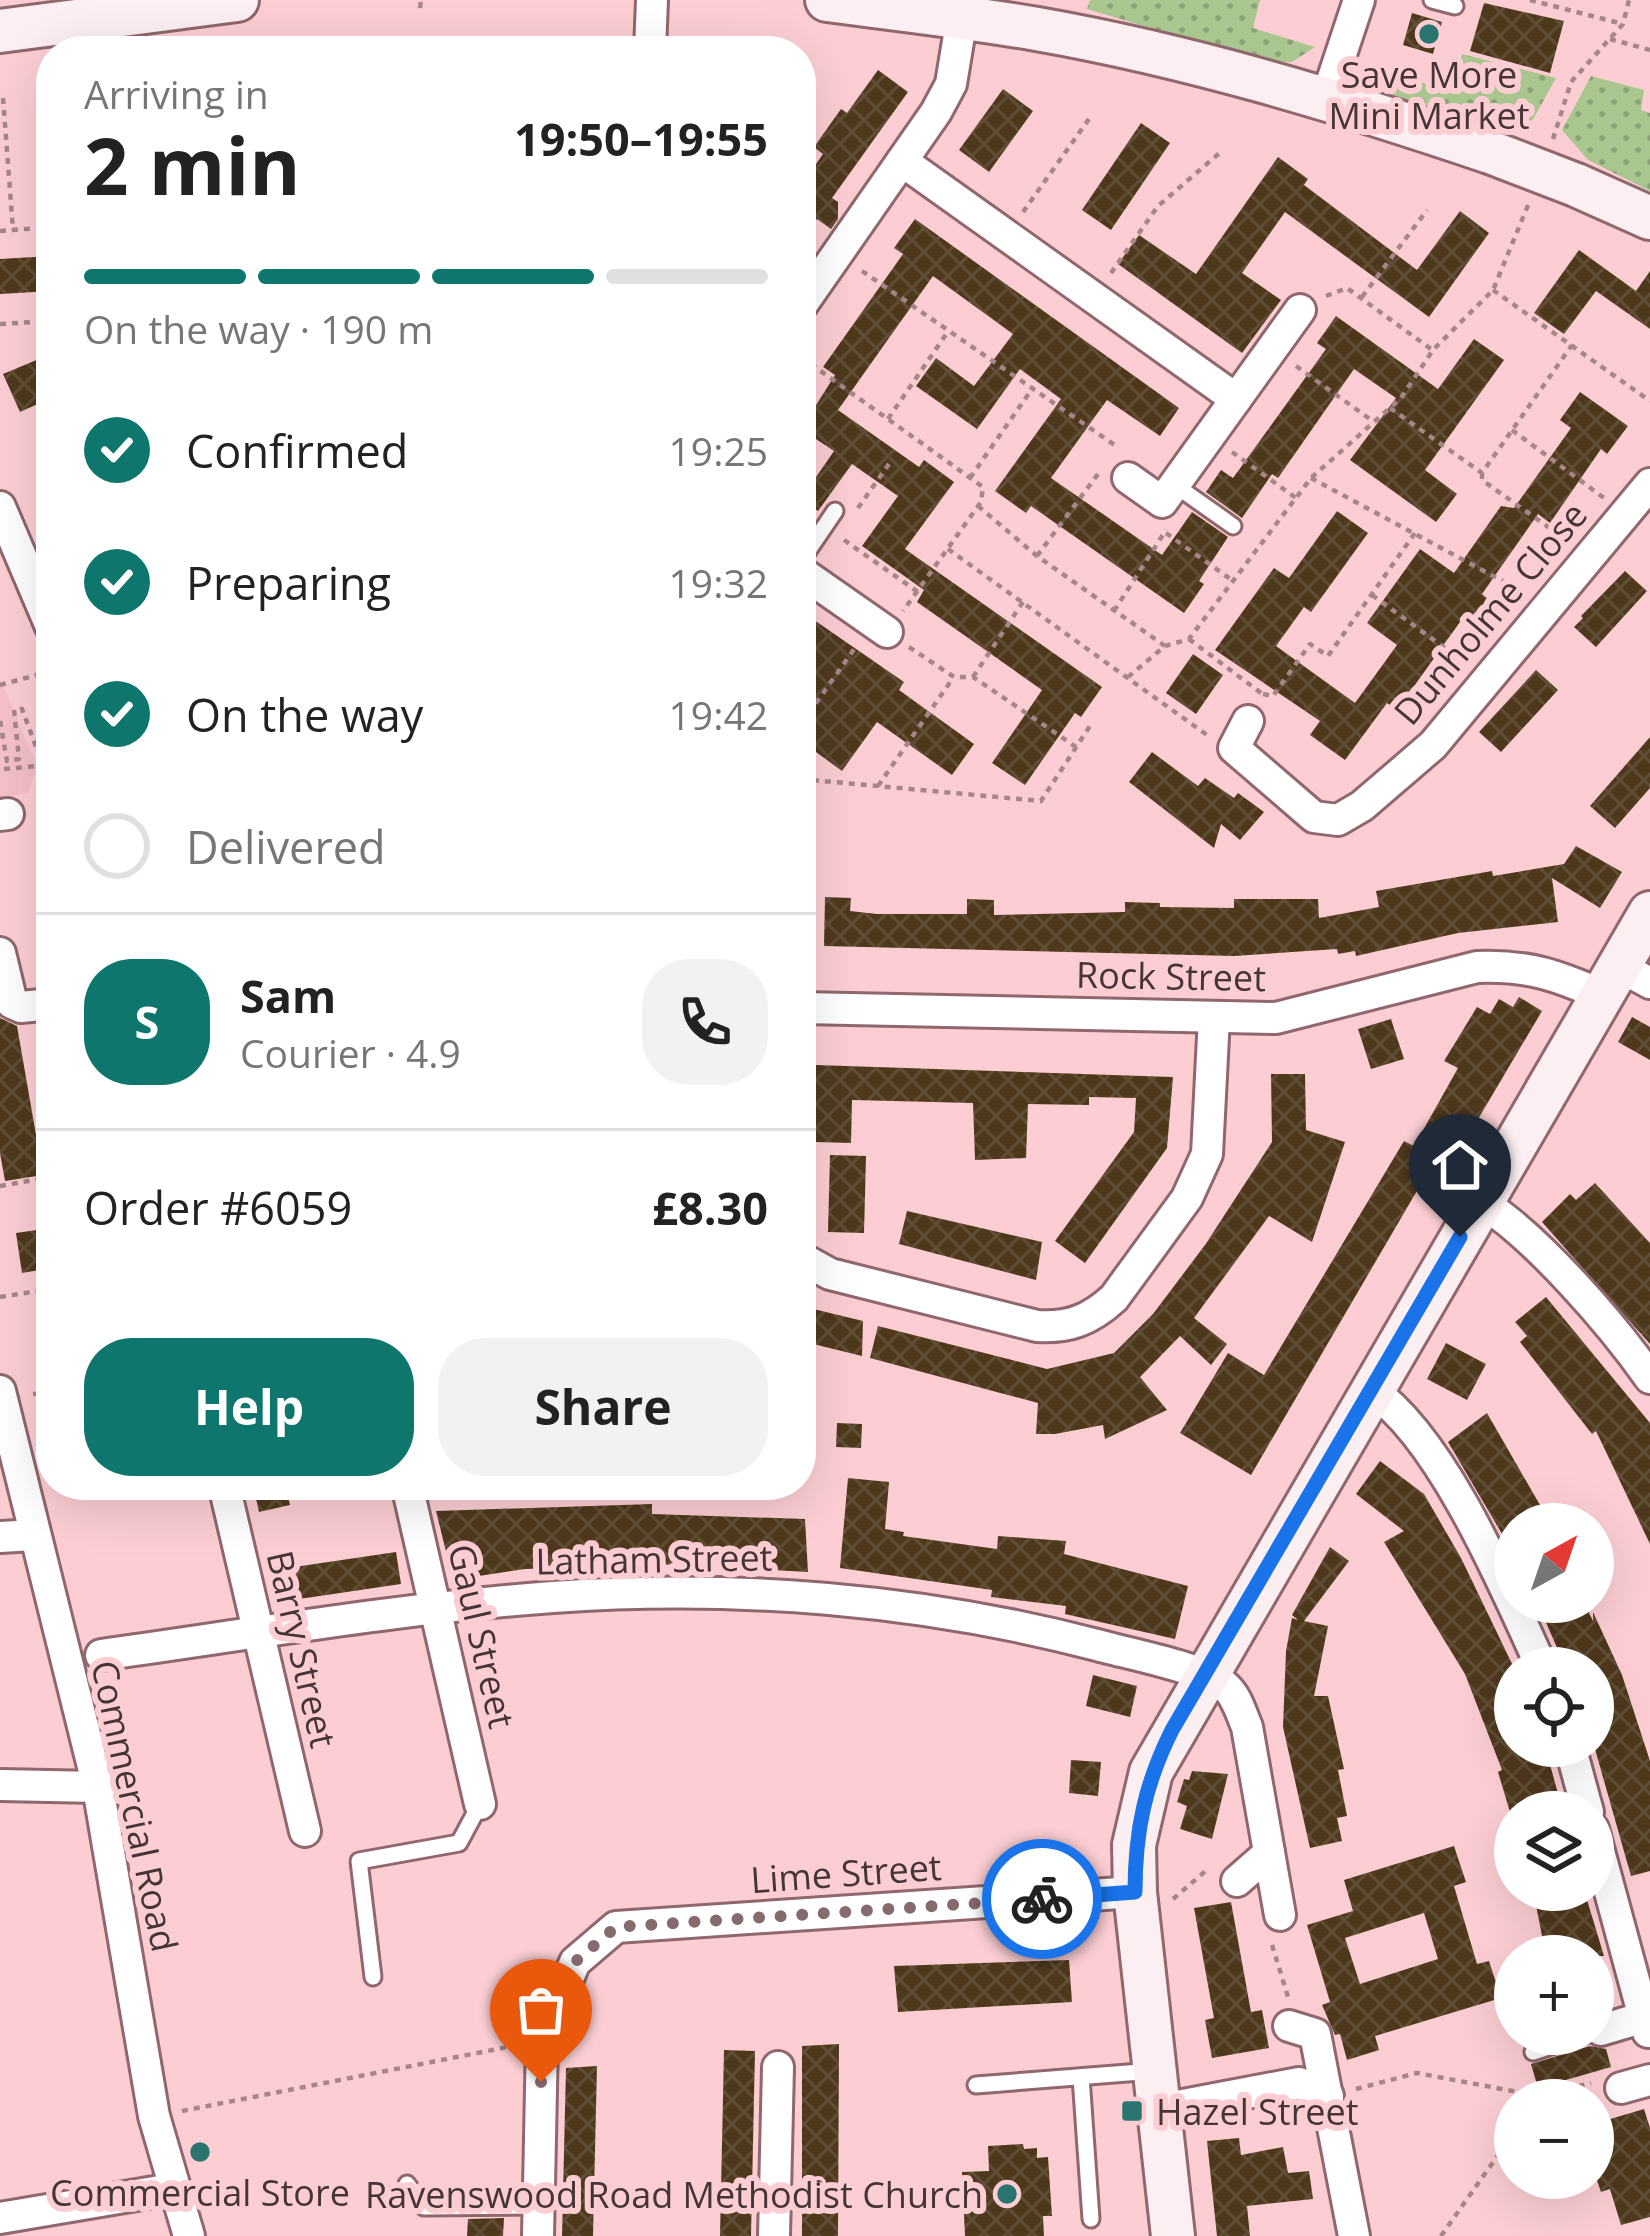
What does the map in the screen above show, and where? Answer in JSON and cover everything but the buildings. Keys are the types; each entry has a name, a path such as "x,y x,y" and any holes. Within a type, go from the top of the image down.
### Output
{"street":[{"path":"0,31 237,0"},
{"path":"651,36 652,0"},
{"path":"827,0 962,17 1131,48 1326,99 1490,152 1650,218"},
{"path":"1326,99 1359,0"},
{"path":"816,285 951,84 962,17"},
{"path":"902,161 1236,400"},
{"path":"1128,478 1168,507 1210,436 1300,310"},
{"name":"Dunholme Close","path":"1249,721 1314,818 1338,820 1362,806 1433,745 1650,484"},
{"path":"0,507 36,592"},
{"path":"816,582 876,624 886,592"},
{"path":"1173,2236 1137,1913 1135,1845 1151,1772 1481,1202 1624,981 1650,913"},
{"path":"0,953 11,1003 36,1006"},
{"name":"Rock Street","path":"816,1008 1276,1018 1491,967 1624,981"},
{"path":"816,1266 830,1274 1036,1326 1058,1327 1096,1314 1138,1266 1198,1178 1210,1132 1214,1017"},
{"path":"1481,1202 1524,1234 1650,1378"},
{"path":"1371,1390 1406,1419 1454,1493 1531,1647"},
{"name":"Commercial Road","path":"0,1394 98,1787 154,2116 189,2236"},
{"name":"Barry Street","path":"228,1500 305,1831"},
{"name":"Gaul Street","path":"410,1500 480,1804"},
{"path":"0,1537 34,1535"},
{"name":"Latham Street","path":"100,1655 435,1608 557,1596 658,1594 820,1599 1007,1625 1204,1675"},
{"path":"1204,1675 1224,1684 1246,1727 1280,1915"},
{"path":"0,1785 98,1787"},
{"path":"1238,1881 1269,1853"},
{"path":"1614,1907 1646,2025 1614,2029"},
{"name":"Lime Street","path":"542,2040 575,1962 616,1927 1137,1913"},
{"path":"1289,2026 1315,2034 1354,2236"},
{"path":"538,2221 542,2040"},
{"path":"774,2236 778,2067"},
{"path":"1159,2090 1299,2083 1328,2096"},
{"path":"0,2218 172,2189"}],"lane":[{"path":"1432,0 1455,6"},
{"path":"1168,507 1233,526"},
{"path":"816,539 835,511"},
{"path":"373,1977 359,1861 459,1843 480,1804"},
{"path":"1081,2077 1091,2219"},
{"path":"976,2085 1081,2077 1159,2090"},
{"path":"407,2183 424,2206 538,2221"}],"path":[{"path":"1530,0 1623,24"},
{"path":"1551,145 1571,82 1623,24 1629,0"},
{"path":"1610,40 1650,50"},
{"path":"3,98 13,230"},
{"path":"1006,235 1089,119"},
{"path":"1094,298 1158,206 1223,150"},
{"path":"1128,677 1165,646 1189,639 1311,478 1401,398 1433,350 1493,290 1531,198"},
{"path":"1361,298 1426,210"},
{"path":"0,231 36,228"},
{"path":"838,254 1118,446 1128,478"},
{"path":"1300,310 1314,314 1324,297 1347,288 1433,350"},
{"path":"1493,290 1650,400"},
{"path":"0,324 36,322"},
{"path":"888,419 950,331"},
{"path":"1572,345 1482,473 1482,480 1590,556"},
{"path":"1272,349 1374,422"},
{"path":"816,368 983,487 978,506 918,592 876,624 816,704"},
{"path":"970,478 1033,387"},
{"path":"1390,408 1482,473"},
{"path":"1512,430 1605,498 1622,518"},
{"path":"1210,436 1296,498"},
{"path":"1037,556 1118,446"},
{"path":"851,518 889,464"},
{"path":"1311,478 1549,606"},
{"path":"978,506 1037,556 1165,646"},
{"path":"1114,611 1168,507 1233,581"},
{"path":"948,549 1210,738 1249,721 1310,644 1328,656 1415,533"},
{"path":"838,536 918,592"},
{"path":"1372,595 1488,679"},
{"path":"973,677 1023,602"},
{"path":"876,624 954,677 973,677 1076,747"},
{"path":"1189,639 1249,721"},
{"path":"0,685 36,677"},
{"path":"878,786 954,677"},
{"path":"0,722 7,761 19,759 14,710 22,710 36,754"},
{"path":"816,780 1041,801 1091,724"},
{"path":"4,769 36,764"},
{"path":"0,1186 36,1180"},
{"path":"0,1297 36,1291"},
{"path":"1137,1913 1217,1862 1238,1881"},
{"path":"1280,1915 1267,1928 1290,2002 1289,2026"},
{"path":"154,2116 542,2040"},
{"path":"1328,2096 1417,2073 1494,2089"},
{"path":"1441,2236 1494,2161"}],"shaded area":[{"path":"0,679 36,769 28,793 0,798"}],"green space":[{"path":"1090,0 1260,0 1253,28 1315,47 1292,62 1259,61 1087,9"},
{"path":"1462,54 1556,78 1526,132 1480,125 1384,92 1387,72 1451,91"},
{"path":"1591,76 1644,90 1641,110 1650,113 1650,191 1588,160 1562,130"}],"way so far":[{"path":"541,2082 542,2040 575,1962 616,1927 1042,1899"}],"place":[{"name":"Save More Mini Market","path":"1429,34"},
{"name":"Hazel Street","path":"1132,2111"},
{"name":"Commercial Store","path":"200,2152"},
{"name":"Ravenswood Road Methodist Church","path":"1007,2194"}],"route":[{"path":"1042,1899 1135,1892 1135,1845 1151,1772 1460,1237"}]}
